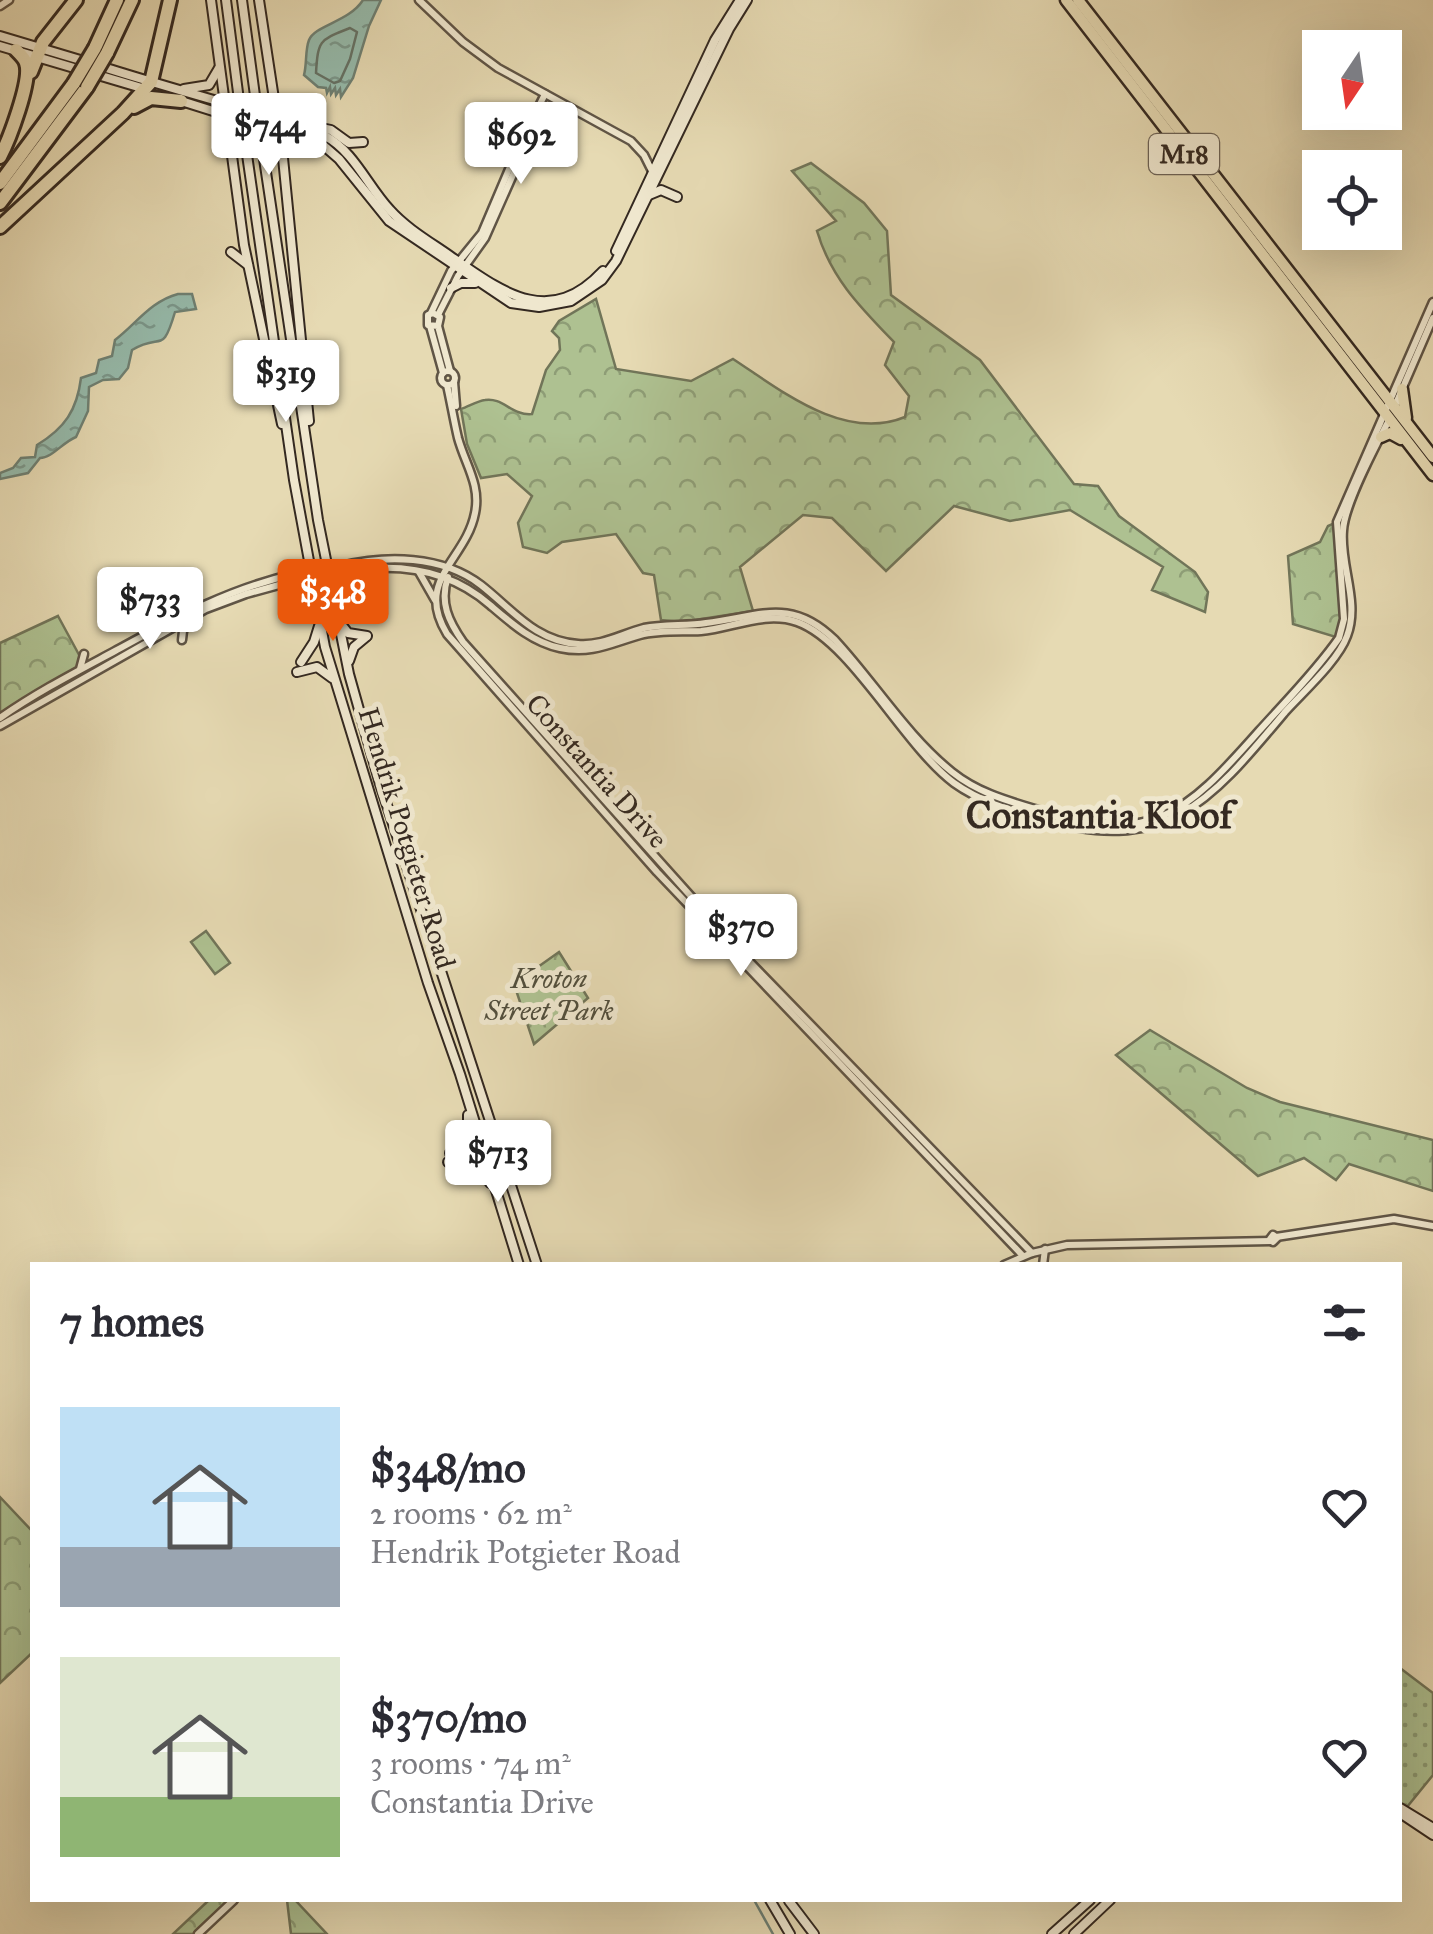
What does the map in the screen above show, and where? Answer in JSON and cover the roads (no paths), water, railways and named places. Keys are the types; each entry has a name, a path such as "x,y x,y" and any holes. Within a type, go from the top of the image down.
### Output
{"highway":[{"path":"0,156 38,52 76,0"},
{"path":"101,50 117,0"},
{"path":"0,203 81,85 132,0"},
{"path":"0,227 148,86 170,0"},
{"path":"16,50 27,65 22,98"},
{"path":"0,183 81,85"},
{"path":"123,113 151,98 178,96"}],"main road":[{"path":"211,0 243,236 294,480"},
{"name":"Hendrik Potgieter Road","path":"226,0 294,480 320,622 334,682 418,954 518,1262"},
{"path":"242,0 277,255 337,616 348,633 367,637 350,652 349,674"},
{"path":"259,0 283,158 312,471"},
{"path":"199,107 301,136 333,152 389,221 497,288 524,300 545,301 577,292 600,276 612,259 722,26 744,0"},
{"name":"M18","path":"1066,0 1419,448 1433,475"},
{"name":"M18","path":"1078,0 1389,411"},
{"path":"0,36 38,52 178,96 222,124 232,142"},
{"path":"0,46 38,52"},
{"path":"178,96 209,85 221,62"},
{"path":"178,96 226,103 299,125 331,130 349,144 363,142"},
{"path":"272,98 280,112 340,146 389,210 477,282 522,306 550,306 582,296 608,273 649,195 655,169"},
{"path":"283,158 286,145 301,136"},
{"path":"649,195 661,190 677,196"},
{"path":"243,236 232,250 248,264"},
{"path":"452,288 461,282 477,282"},
{"path":"1402,389 1403,411 1419,448"},
{"path":"1381,437 1394,434 1419,448"},
{"name":"M18","path":"1419,448 1433,458"},
{"name":"Hendrik Potgieter Road","path":"337,616 380,784 536,1262"},
{"path":"320,622 314,642 299,667 316,667 334,682"},
{"path":"460,1074 470,1128 449,1158 478,1167 486,1175 501,1210"},
{"path":"1402,1811 1433,1831"},
{"path":"771,1902 790,1934"},
{"path":"789,1902 812,1934"},
{"path":"1052,1934 1088,1902"},
{"path":"1074,1934 1108,1902"}],"street":[{"path":"0,6 8,0"},
{"path":"419,0 462,42 498,68 626,138 655,169"},
{"path":"434,314 482,233 518,148 547,95"},
{"path":"436,601 453,557 472,524 477,495 456,428 450,384 441,380 447,372 434,326 426,320 452,288 460,266"},
{"path":"341,569 369,559 394,558 446,573 480,584 536,632 576,644 602,643 651,627 708,623 767,611 798,615 817,624 835,640 935,756 976,788 1088,824 1138,823 1174,811 1211,786 1339,638 1344,602 1337,522 1389,411 1433,302"},
{"path":"434,314 440,319 434,326"},
{"path":"0,718 80,670 188,615 296,577 384,566 446,573 535,639 576,651 611,647 640,635 722,628 767,618 795,621 826,640 932,763 968,792 1002,807 1079,830 1142,829 1181,815 1205,800 1344,642 1351,611 1343,527 1389,411 1433,318"},
{"name":"Constantia Drive","path":"417,570 458,648 743,965 1022,1256"},
{"name":"Constantia Drive","path":"446,573 445,607 463,642 748,960 1032,1253"},
{"path":"482,598 493,596"},
{"path":"492,606 493,596"},
{"path":"0,726 160,630 168,612 188,615"},
{"path":"160,630 181,639 188,615"},
{"path":"80,670 84,654"},
{"path":"1010,1262 1045,1249 1084,1244 1250,1242 1394,1220 1433,1226"},
{"path":"1043,1262 1045,1249"},
{"path":"198,1934 232,1902"}],"water":[{"path":"363,0 381,0 353,78 341,97 340,89 336,95 335,88 331,94 330,87 327,93 326,88 318,87 304,75 309,40"},
{"path":"178,294 192,294 196,309 175,312 164,339 132,350 128,368 119,379 103,380 89,387 88,411 76,437 40,458 28,473 0,479 0,473 13,468 21,458 35,457 37,445 62,425 73,409 81,378 96,373 99,360 112,356 115,340 152,307"}],"waterway":[{"path":"755,1902 773,1934"}],"district":[{"name":"Constantia Kloof","path":"1099,815"}],"park label":[{"name":"Kroton Street Park","path":"549,994"}]}
